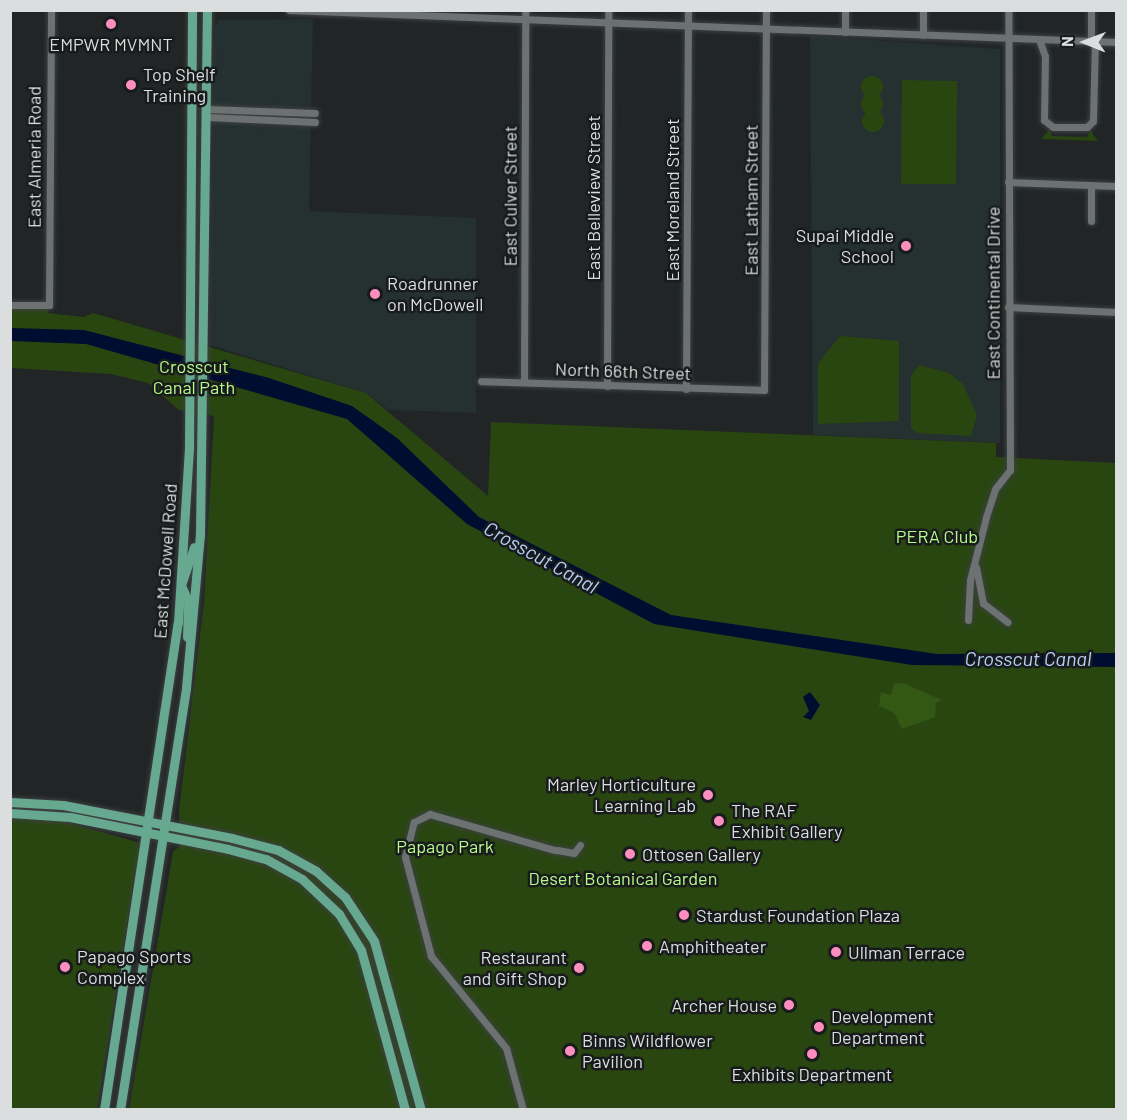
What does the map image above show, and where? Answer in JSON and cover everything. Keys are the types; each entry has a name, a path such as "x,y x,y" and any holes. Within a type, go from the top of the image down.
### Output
{"main road":[{"name":"East McDowell Road","path":"104,1110 150,821 181,585 189,374 192,10"},
{"name":"East McDowell Road","path":"120,1110 164,836 189,660 201,520 205,378 207,10"},
{"path":"191,134 207,134"},
{"path":"189,660 188,601 181,585 201,520"},
{"path":"10,802 63,805 165,824 278,850 316,871 345,897 381,959 421,1110"},
{"path":"10,813 70,817 164,836 266,859 291,871 329,902 368,964 405,1110"}],"street":[{"name":"East Almeria Road","path":"10,305 49,305 51,10"},
{"path":"289,10 442,13 766,30 1116,42"},
{"name":"East Culver Street","path":"524,382 525,10"},
{"name":"East Belleview Street","path":"607,386 608,10"},
{"name":"East Moreland Street","path":"686,389 688,10"},
{"name":"East Latham Street","path":"764,390 766,10"},
{"path":"845,10 845,32"},
{"path":"923,10 923,35"},
{"name":"East Continental Drive","path":"968,620 976,567 990,502 1008,476 1010,462 1008,10"},
{"path":"1039,39 1045,56 1048,125 1090,126 1093,41 1090,10"},
{"path":"1045,56 1054,39"},
{"path":"207,113 315,113"},
{"path":"207,113 315,122"},
{"path":"1008,182 1116,186"},
{"path":"1091,185 1091,221"},
{"path":"1008,307 1116,312"},
{"name":"North 66th Street","path":"481,381 764,390"},
{"name":"East Continental Drive","path":"976,567 983,603 1007,622"},
{"path":"523,1110 506,1048 431,956 405,857 412,825 426,814 438,815 556,850 574,853 580,845"}],"shaded area":[{"path":"313,19 309,211 476,218 476,413 389,410 366,393 210,345 215,26 219,20"},
{"name":"Supai Middle School","path":"810,36 1000,49 1000,443 813,435"}],"green space":[{"path":"872,76 880,79 883,87 880,95 872,98 864,95 861,87 864,79"},
{"path":"902,80 957,81 956,184 901,184"},
{"path":"872,93 880,96 883,104 880,112 872,115 864,112 861,104 864,96"},
{"path":"873,110 881,113 884,121 881,129 873,132 865,129 862,121 865,113"},
{"path":"1049,130 1052,136 1087,137 1090,130 1098,141 1041,139"},
{"name":"Desert Botanical Garden","path":"10,305 49,305 47,313 83,317 93,313 366,393 488,496 491,422 996,443 996,457 1116,463 1116,1109 129,1109 173,852 180,846 179,810 204,602 214,416 179,410 148,383 111,374 11,368"},
{"path":"840,336 899,341 899,421 818,424 818,363"},
{"path":"919,365 949,373 963,384 977,415 971,436 917,433 911,428 911,376"},
{"path":"903,683 942,700 936,703 935,717 902,729 894,713 879,706 881,692 891,695 894,684"},
{"name":"Papago Sports Complex","path":"10,818 63,821 140,843 97,1109 11,1109"}],"water":[{"name":"Crosscut Canal","path":"10,328 84,330 269,378 352,406 397,438 479,517 671,615 937,654 1116,653 1116,667 912,665 654,624 467,524 347,419 86,344 11,341"},
{"path":"810,692 820,705 811,720 803,717 809,711 803,697"}],"place":[{"name":"EMPWR MVMNT","path":"111,24"},
{"name":"Top Shelf Training","path":"131,85"},
{"name":"Supai Middle School","path":"906,246"},
{"name":"Roadrunner on McDowell","path":"375,294"},
{"name":"Marley Horticulture Learning Lab","path":"708,795"},
{"name":"The RAF Exhibit Gallery","path":"719,821"},
{"name":"Ottosen Gallery","path":"630,854"},
{"name":"Stardust Foundation Plaza","path":"684,915"},
{"name":"Amphitheater","path":"647,946"},
{"name":"Ullman Terrace","path":"836,952"},
{"name":"Papago Sports Complex","path":"65,967"},
{"name":"Restaurant and Gift Shop","path":"579,968"},
{"name":"Archer House","path":"789,1005"},
{"name":"Development Department","path":"819,1027"},
{"name":"Binns Wildflower Pavilion","path":"570,1051"},
{"name":"Exhibits Department","path":"812,1054"}],"park label":[{"name":"Crosscut Canal Path","path":"194,377"},
{"name":"PERA Club","path":"937,536"},
{"name":"Papago Park","path":"445,846"}]}
